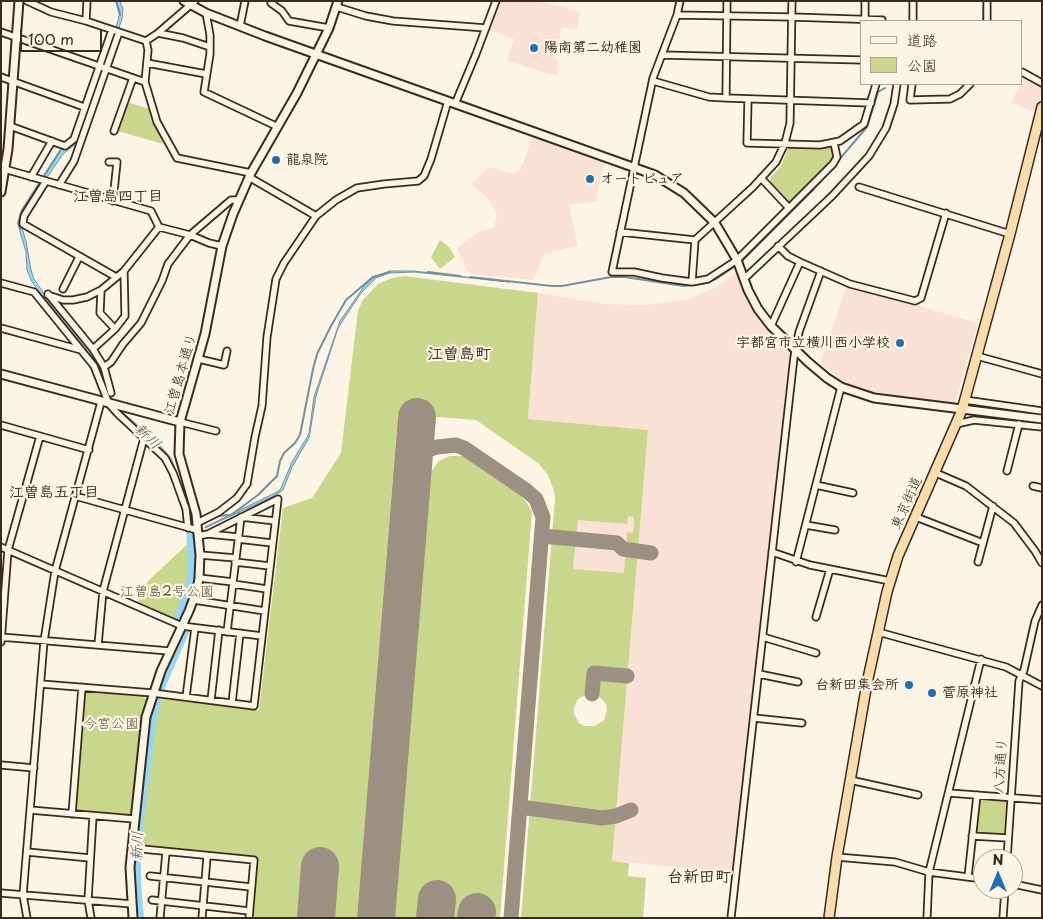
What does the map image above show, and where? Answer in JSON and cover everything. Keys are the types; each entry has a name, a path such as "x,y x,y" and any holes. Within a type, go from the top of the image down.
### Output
{"highway":[{"name":"東京街道","path":"829,918 850,780 878,632 890,581 898,556 962,410 1042,107"}],"street":[{"path":"1,192 10,126 19,1"},
{"path":"27,1 51,12 86,21 146,41"},
{"path":"86,21 87,1"},
{"path":"240,26 245,1"},
{"path":"272,1 271,3 282,11 289,21 329,28"},
{"path":"197,530 237,498 248,484 262,406 266,337 276,280 284,263 316,216 336,200 357,188 418,181 424,176 452,102 486,28 496,1"},
{"path":"680,1 677,15 653,81 612,272 634,272 692,282 708,278 737,260 833,164 837,157 834,142"},
{"path":"726,98 727,1"},
{"path":"692,282 695,240 762,178 776,162 785,143 790,123 792,1"},
{"path":"865,1 865,19"},
{"path":"913,1 913,20"},
{"path":"987,1 987,20"},
{"path":"146,41 158,33 190,2 206,13 240,26 655,175 684,193 715,223 737,260 758,309 771,326 827,378 841,386 874,398 1042,419"},
{"path":"338,4 366,16 392,21 486,28"},
{"name":"江曽島本通り","path":"133,918 130,875 134,819 145,723 153,693 169,652 194,600 199,578 200,555 193,504 179,454 180,422 206,334 222,246 238,200 316,54 338,4"},
{"path":"206,13 210,46 204,92 278,127"},
{"path":"677,15 882,20"},
{"path":"59,185 74,161 103,68 112,30"},
{"path":"1,32 145,82"},
{"path":"10,126 65,146 74,139 84,107 119,32"},
{"path":"158,33 210,46"},
{"path":"146,41 148,50 145,82 157,122 177,158 250,175 316,216"},
{"path":"662,55 860,60"},
{"path":"146,63 206,74"},
{"path":"1023,73 1042,83"},
{"path":"1,77 84,107"},
{"path":"114,131 133,78"},
{"path":"653,81 709,98 871,103"},
{"path":"748,99 747,143 820,145 840,141 864,124 876,85"},
{"path":"744,279 832,196 869,156 886,128 894,104 896,85"},
{"path":"912,85 910,100 950,99 960,94 969,85"},
{"path":"31,177 52,141"},
{"path":"109,162 116,162 113,201"},
{"path":"4,169 151,212 159,227 222,246"},
{"path":"762,178 789,208"},
{"path":"46,181 24,216 23,224 116,277"},
{"path":"859,187 1010,234"},
{"path":"104,367 111,362 141,323 168,264 190,235 232,200 238,200"},
{"path":"778,246 788,256 850,284 915,301 920,298 946,213"},
{"path":"111,394 104,367 93,349 48,294 63,300 74,300 87,297 101,290 124,271 159,227"},
{"path":"620,232 695,240"},
{"path":"64,289 79,257"},
{"path":"771,326 800,262"},
{"path":"93,349 115,329 125,316 124,271"},
{"path":"731,918 796,349 799,332 821,271"},
{"path":"1,283 34,292 94,366 109,404 116,413 165,458 173,473 186,509 188,528"},
{"path":"101,290 100,313 115,329"},
{"path":"1,328 81,350"},
{"path":"198,359 224,365 227,351"},
{"path":"977,356 1042,374"},
{"path":"1,374 216,431"},
{"path":"796,562 841,386"},
{"path":"965,400 1042,411"},
{"path":"27,918 24,895 44,641 55,570 101,402"},
{"path":"956,424 974,420 1042,427"},
{"path":"1008,472 1019,424"},
{"path":"1,425 88,450"},
{"path":"1,642 8,550 40,436"},
{"path":"98,645 103,591 144,438"},
{"path":"936,473 966,486 1014,523 1042,564"},
{"path":"816,485 853,493"},
{"path":"1033,486 1042,488"},
{"path":"75,496 126,509 208,534 272,543"},
{"path":"41,684 153,693 254,706 278,499 208,534"},
{"path":"978,562 993,506"},
{"path":"916,516 983,542"},
{"path":"241,517 275,521"},
{"path":"227,632 241,517"},
{"path":"806,525 835,530"},
{"path":"1,547 182,626 262,636"},
{"path":"772,552 796,562 890,581"},
{"path":"200,555 270,566"},
{"path":"816,617 830,569"},
{"path":"199,578 267,589"},
{"path":"194,600 265,611"},
{"name":"八方通り","path":"1007,849 1019,681 1024,670 1042,604"},
{"path":"186,698 195,628"},
{"path":"211,700 219,630"},
{"path":"878,632 1006,667 1042,686"},
{"path":"232,703 240,633"},
{"path":"2,637 169,652"},
{"path":"763,637 816,653"},
{"path":"927,918 929,872 981,659"},
{"path":"759,674 798,682"},
{"path":"72,814 82,687"},
{"path":"754,718 802,723"},
{"path":"1,765 34,768"},
{"path":"850,780 918,795"},
{"path":"949,793 1042,800"},
{"path":"968,877 977,795"},
{"path":"30,810 134,819"},
{"path":"91,918 88,900 93,816"},
{"path":"972,836 1008,838"},
{"path":"132,848 207,857 254,860 249,915 203,906 152,900"},
{"path":"27,852 90,858"},
{"path":"160,918 166,852"},
{"path":"202,918 207,857"},
{"path":"837,857 895,862 929,872 973,878"},
{"path":"150,876 252,887"},
{"path":"1023,886 1042,890"},
{"path":"1,893 132,904"},
{"path":"1003,918 1004,899"}],"shaded area":[{"name":"陽南第二幼稚園","path":"498,1 538,1 569,8 580,13 577,30 562,27 555,56 558,60 557,76 507,61 514,39 487,29"},
{"path":"1023,76 1042,86 1042,92 1035,112 1011,103 1020,85 1023,85"},
{"name":"オートピュア","path":"532,137 604,163 596,199 598,201 569,205 578,246 549,254 545,253 533,280 471,274 466,269 457,248 479,232 494,227 497,214 486,196 471,184 489,167 513,174 521,169"},
{"path":"737,272 756,314 792,355 735,872 612,861 648,430 528,419 538,293 604,304 645,305 686,300 715,288"},
{"name":"宇都宮市立横川西小学校","path":"847,285 978,323 955,403 868,393 842,380 820,364"},
{"path":"628,516 634,516 633,533 627,533 624,574 573,569 577,520 627,524"}],"green space":[{"path":"127,102 150,109 163,144 118,131"},
{"path":"797,146 830,148 833,150 835,159 792,204 788,203 770,181 771,177 781,166 788,149"},
{"path":"440,240 450,248 455,257 440,269 431,257"},
{"path":"404,276 538,293 528,419 648,430 612,861 629,863 628,876 646,878 643,918 521,918 555,499 548,475 538,463 476,420 398,414 357,918 252,918 257,858 142,848 139,845 156,705 163,699 259,710 283,508 312,498 341,453 358,310 363,300 378,284 392,278","holes":["628,516 634,517 633,533 627,532 624,573 573,569 578,520 627,524","588,694 599,696 606,704 607,710 604,720 595,726 584,726 579,723 574,714 574,708 578,699"]},
{"path":"450,456 463,456 470,460 522,496 532,511 500,918 394,918 430,473 439,461"},
{"name":"江曽島2号公園","path":"194,538 195,577 191,596 179,621 138,602 148,581"},
{"name":"今宮公園","path":"90,690 142,695 146,700 140,729 131,816 78,812 75,809 85,693"},
{"path":"978,799 1007,801 1005,835 975,832"}],"water":[{"path":"116,1 120,1 123,9 122,19 77,143 63,154 26,208 21,225 34,279 101,363 107,392 105,392 99,365 31,280 27,270 26,252 19,224 23,211 60,150 76,141 118,21 120,11"},
{"path":"390,271 414,271 509,282 414,272 389,273 376,278 361,293 338,328 316,396 309,438 292,467 283,490 205,528 279,491 292,462 309,434 314,397 340,321 365,285 376,276"},
{"path":"120,410 157,442 171,458 192,519 190,520 187,507 160,450 119,413"}],"waterway":[{"name":"新川","path":"116,1 120,15"},
{"path":"983,20 984,1"},
{"path":"838,161 867,127 878,92 885,88"},
{"name":"新川","path":"20,229 18,223 22,210 60,151"},
{"path":"742,261 827,174"},
{"path":"470,277 552,286 562,286 611,277 625,277 684,286 706,283 734,267"},
{"path":"215,516 231,515 258,495 277,476 284,453 295,443 300,435 317,354 331,326 346,300 373,277 390,272"},
{"path":"428,272 460,276"},
{"name":"新川","path":"139,918 136,884 136,843 152,715 160,687 186,627 179,619 188,596 193,574 191,518"}],"taxiway":[{"path":"413,460 428,450 437,447 456,445 464,448 527,491 536,499 543,517 511,918"},
{"path":"542,536 617,543 623,549 651,553"},
{"path":"592,694 594,673 627,676"},
{"path":"520,807 602,818 616,816 631,810"}],"runway":[{"path":"376,918 417,417"},
{"path":"316,918 320,866"},
{"path":"435,918 437,899"},
{"path":"476,918 477,912"}],"place":[{"name":"陽南第二幼稚園","path":"534,48"},
{"name":"龍泉院","path":"276,160"},
{"name":"オートピュア","path":"590,179"},
{"name":"宇都宮市立横川西小学校","path":"900,343"},
{"name":"台新田集会所","path":"909,685"},
{"name":"菅原神社","path":"932,693"}],"district":[{"name":"江曽島四丁目","path":"118,197"},
{"name":"江曽島町","path":"459,355"},
{"name":"江曽島五丁目","path":"54,493"},
{"name":"台新田町","path":"699,878"}]}
